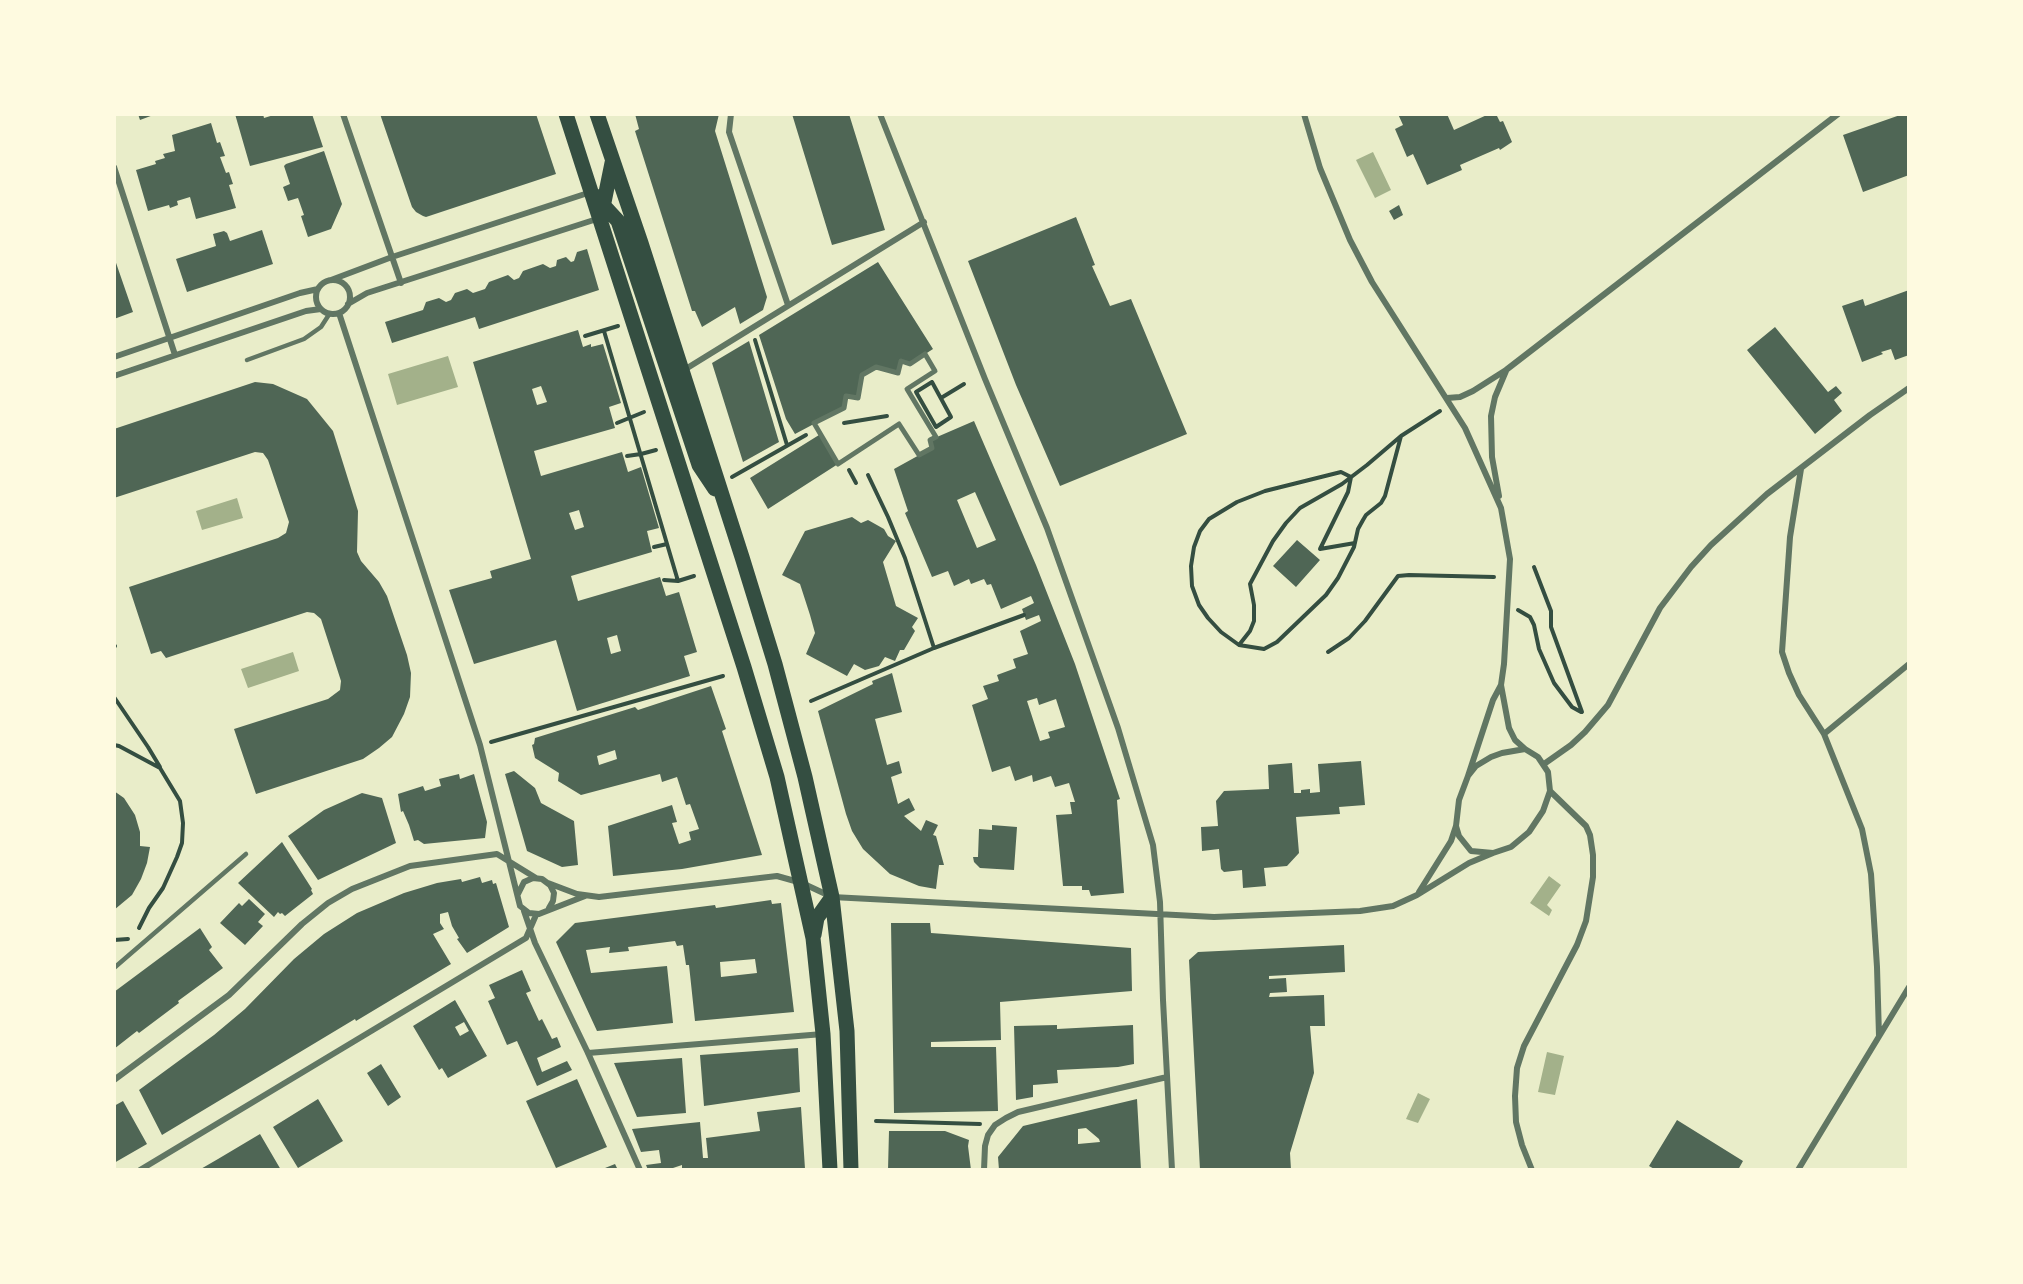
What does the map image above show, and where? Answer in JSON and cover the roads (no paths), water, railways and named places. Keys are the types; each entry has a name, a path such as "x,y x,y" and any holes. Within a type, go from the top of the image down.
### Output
{"main road":[{"path":"566,114 591,192 602,212 777,777 813,938 823,1034 830,1170"},
{"path":"597,114 683,371 775,664 805,777 832,897 847,1031 852,1170"},
{"path":"602,212 613,162"},
{"path":"602,212 618,221 699,465 723,501"},
{"path":"813,938 817,918 832,897"}],"street":[{"path":"343,114 401,283"},
{"path":"731,114 729,132 788,305"},
{"path":"880,114 1047,528 1118,728 1154,845 1161,915 1172,1170"},
{"path":"1304,114 1320,168 1350,240 1372,282 1470,437 1502,508"},
{"path":"1449,401 1473,391 1506,370 1838,114"},
{"path":"114,167 175,355"},
{"path":"321,309 316,300 318,289 331,280 392,257 591,192"},
{"path":"114,376 306,311 321,309 330,313 339,313 348,304 367,293 602,212"},
{"path":"683,371 924,222"},
{"path":"331,280 345,285 350,294 348,304"},
{"path":"114,357 300,293 318,289"},
{"path":"339,313 480,745 520,906 531,930"},
{"path":"925,354 934,371 907,389 936,437 930,440 932,448 919,455 899,424 838,464 814,423 844,408 846,396 858,398 862,375 876,367 898,373 901,361 910,364 925,354"},
{"path":"500,855 536,878 586,895 599,897 777,876 802,882 832,897 1214,917 1368,910 1393,906 1417,895 1458,869 1511,847 1529,832 1543,812 1550,791 1548,772 1544,764 1515,740 1509,728 1501,685 1510,559 1492,457 1491,416 1495,397 1506,370"},
{"path":"1544,764 1578,739 1608,705 1660,608 1691,567 1742,516 1870,414 1909,388"},
{"path":"1800,469 1790,537 1782,652 1799,695 1824,734 1862,829 1871,874 1879,1036"},
{"path":"1824,734 1909,664"},
{"path":"1417,895 1447,847 1456,826 1459,800 1493,700 1501,685"},
{"path":"1468,776 1476,766 1491,757 1525,749"},
{"path":"1532,1170 1522,1146 1516,1122 1517,1068 1524,1046 1577,945 1586,921 1593,877 1593,855 1590,834 1586,826 1550,791"},
{"path":"1456,826 1459,836 1471,850 1493,854"},
{"path":"114,1080 229,995 302,924 328,903 352,889 410,866 500,855 505,851 506,845"},
{"path":"518,895 519,888 524,882 536,878"},
{"path":"547,911 554,896 548,883"},
{"path":"524,911 536,915 586,895"},
{"path":"536,915 530,938 588,1053 640,1170"},
{"path":"140,1170 530,938"},
{"path":"1797,1170 1909,987"},
{"path":"588,1053 823,1034"},
{"path":"984,1170 988,1135 995,1125 1006,1118 1018,1112 1167,1077"}],"lane":[{"path":"247,360 304,339 321,327 330,313"},
{"path":"114,968 246,855"}]}
